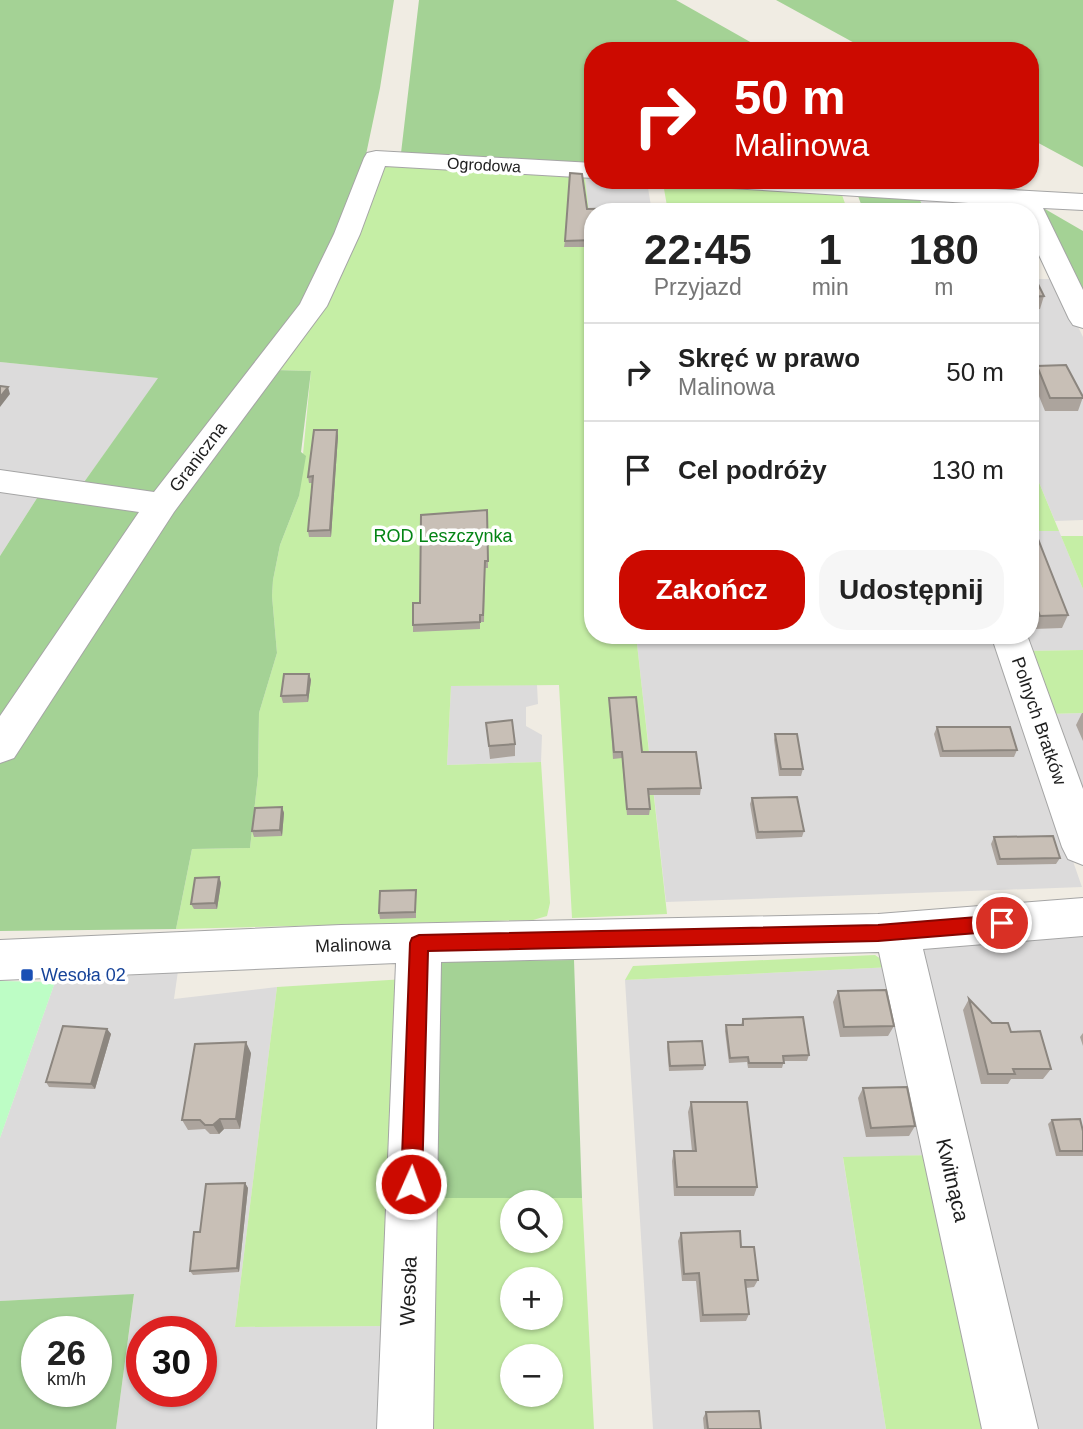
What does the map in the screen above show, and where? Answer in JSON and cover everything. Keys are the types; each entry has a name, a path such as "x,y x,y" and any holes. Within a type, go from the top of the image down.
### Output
{"street":[{"name":"Ogrodowa","path":"376,158 584,170"},
{"name":"Graniczna","path":"0,747 162,505 313,306 347,234 376,158"},
{"path":"782,189 851,201 1025,198 1083,202"},
{"path":"1025,198 1027,203"},
{"path":"1039,227 1083,319"},
{"path":"0,481 162,505"},
{"name":"Polnych Bratków","path":"1012,644 1083,847"},
{"name":"Malinowa","path":"0,960 419,943 898,931 1083,917"},
{"name":"Kwitnąca","path":"898,931 903,967 1010,1429"},
{"name":"Wesoła","path":"405,1429 419,943"}],"shaded area":[{"path":"586,189 648,189 650,203 588,203"},
{"path":"920,200 963,203 921,203"},
{"path":"1039,279 1055,279 1083,337 1083,520 1055,521 1039,482"},
{"path":"0,362 159,378 82,485 0,474"},
{"path":"0,490 39,495 0,556"},
{"path":"1039,531 1059,531 1083,589 1083,650 1025,651 1022,644 1039,644"},
{"path":"637,644 997,644 1082,887 666,902"},
{"path":"537,685 538,704 526,707 526,726 542,735 541,762 447,765 451,686"},
{"path":"1083,713 1083,814 1047,714"},
{"path":"1083,932 1083,1429 1030,1429 916,944"},
{"path":"893,967 934,1155 843,1158 886,1429 653,1429 625,980"},
{"path":"178,971 174,999 277,987 235,1327 388,1326 381,1429 116,1429 126,1355 126,1407 217,1407 217,1316 131,1316 134,1295 0,1301 0,1138 55,982"}],"green space":[{"path":"0,0 394,0 364,164 308,301 155,491 136,493 82,485 158,378 0,362"},
{"path":"419,0 676,0 750,42 584,42 584,165 401,153"},
{"path":"776,0 1083,0 1083,167 1039,143 1039,42 853,42"},
{"name":"ROD Leszczynka","path":"380,165 584,178 588,203 584,203 584,644 637,644 667,914 572,918 559,685 451,686 447,765 541,762 550,903 547,916 533,920 176,929 192,849 250,848 258,776 259,713 277,653 273,580 280,545 299,496 311,371 275,370"},
{"path":"664,189 752,189 842,195 845,203 666,203"},
{"path":"956,189 1011,189 1018,193"},
{"path":"858,196 920,200 921,203 861,203"},
{"path":"1039,208 1045,209 1083,231 1083,302 1039,216"},
{"path":"275,370 311,371 301,452 306,456 299,496 280,545 273,580 277,653 259,713 258,776 250,848 192,849 176,929 0,931 0,757 79,639"},
{"path":"1039,482 1059,531 1039,531"},
{"path":"39,495 135,507 140,514 0,737 0,556"},
{"path":"1061,536 1083,536 1083,589"},
{"path":"1083,650 1083,713 1047,714 1025,651"},
{"path":"875,955 893,967 625,980 633,966"},
{"path":"574,960 582,1198 563,1198 563,1190 500,1190 500,1198 427,1198 438,962"},
{"path":"405,979 388,1326 235,1327 277,987"},
{"path":"0,981 55,982 0,1138"},
{"path":"934,1155 995,1429 886,1429 843,1157"},
{"path":"427,1198 500,1198 500,1253 563,1253 563,1198 582,1198 594,1429 417,1429"},
{"path":"134,1294 131,1316 126,1316 126,1354 116,1429 0,1429 0,1301"}],"building":[{"path":"570,173 582,174 586,203 584,203 584,240 565,241"},
{"path":"1066,365 1083,398 1050,398 1039,366"},
{"path":"0,386 8,387 0,397"},
{"path":"314,430 337,430 330,530 308,531 313,476 308,477"},
{"path":"487,510 488,561 485,561 483,615 480,615 480,622 413,625 413,603 420,603 421,515"},
{"path":"1039,542 1068,615 1040,616 1039,613"},
{"path":"284,674 309,674 307,695 281,696"},
{"path":"636,697 642,752 696,752 701,788 648,789 650,809 627,809 622,752 614,752 609,698"},
{"path":"512,720 515,744 489,746 486,723"},
{"path":"937,727 1010,727 1017,750 943,751"},
{"path":"775,734 797,734 803,769 781,769"},
{"path":"797,797 804,831 758,832 752,798"},
{"path":"282,807 280,830 252,831 255,808"},
{"path":"1053,836 1060,858 1000,859 994,837"},
{"path":"219,877 215,903 191,904 195,878"},
{"path":"416,890 415,912 379,913 380,891"},
{"path":"886,990 894,1026 844,1027 838,991"},
{"path":"969,999 992,1023 1008,1023 1011,1032 1040,1031 1051,1069 1013,1069 1015,1074 988,1074"},
{"path":"803,1017 809,1055 783,1056 784,1063 749,1063 748,1057 730,1058 726,1025 743,1025 743,1019"},
{"path":"63,1026 107,1029 91,1084 46,1082"},
{"path":"702,1041 705,1065 670,1066 668,1042"},
{"path":"246,1042 236,1119 220,1119 213,1125 205,1125 200,1120 182,1120 195,1044"},
{"path":"907,1087 915,1126 871,1128 863,1088"},
{"path":"691,1102 747,1102 757,1187 677,1187 674,1151 696,1151"},
{"path":"1080,1119 1083,1151 1060,1151 1052,1120"},
{"path":"245,1183 237,1268 190,1271 194,1232 200,1232 206,1184"},
{"path":"740,1231 741,1247 754,1247 758,1280 745,1280 749,1314 703,1315 699,1273 684,1274 681,1233"},
{"path":"759,1411 761,1429 708,1429 706,1412"}],"place":[{"name":"Wesoła 02","path":"27,975"}],"route":[{"path":"411,1184 419,943 878,933 1002,923"}]}
